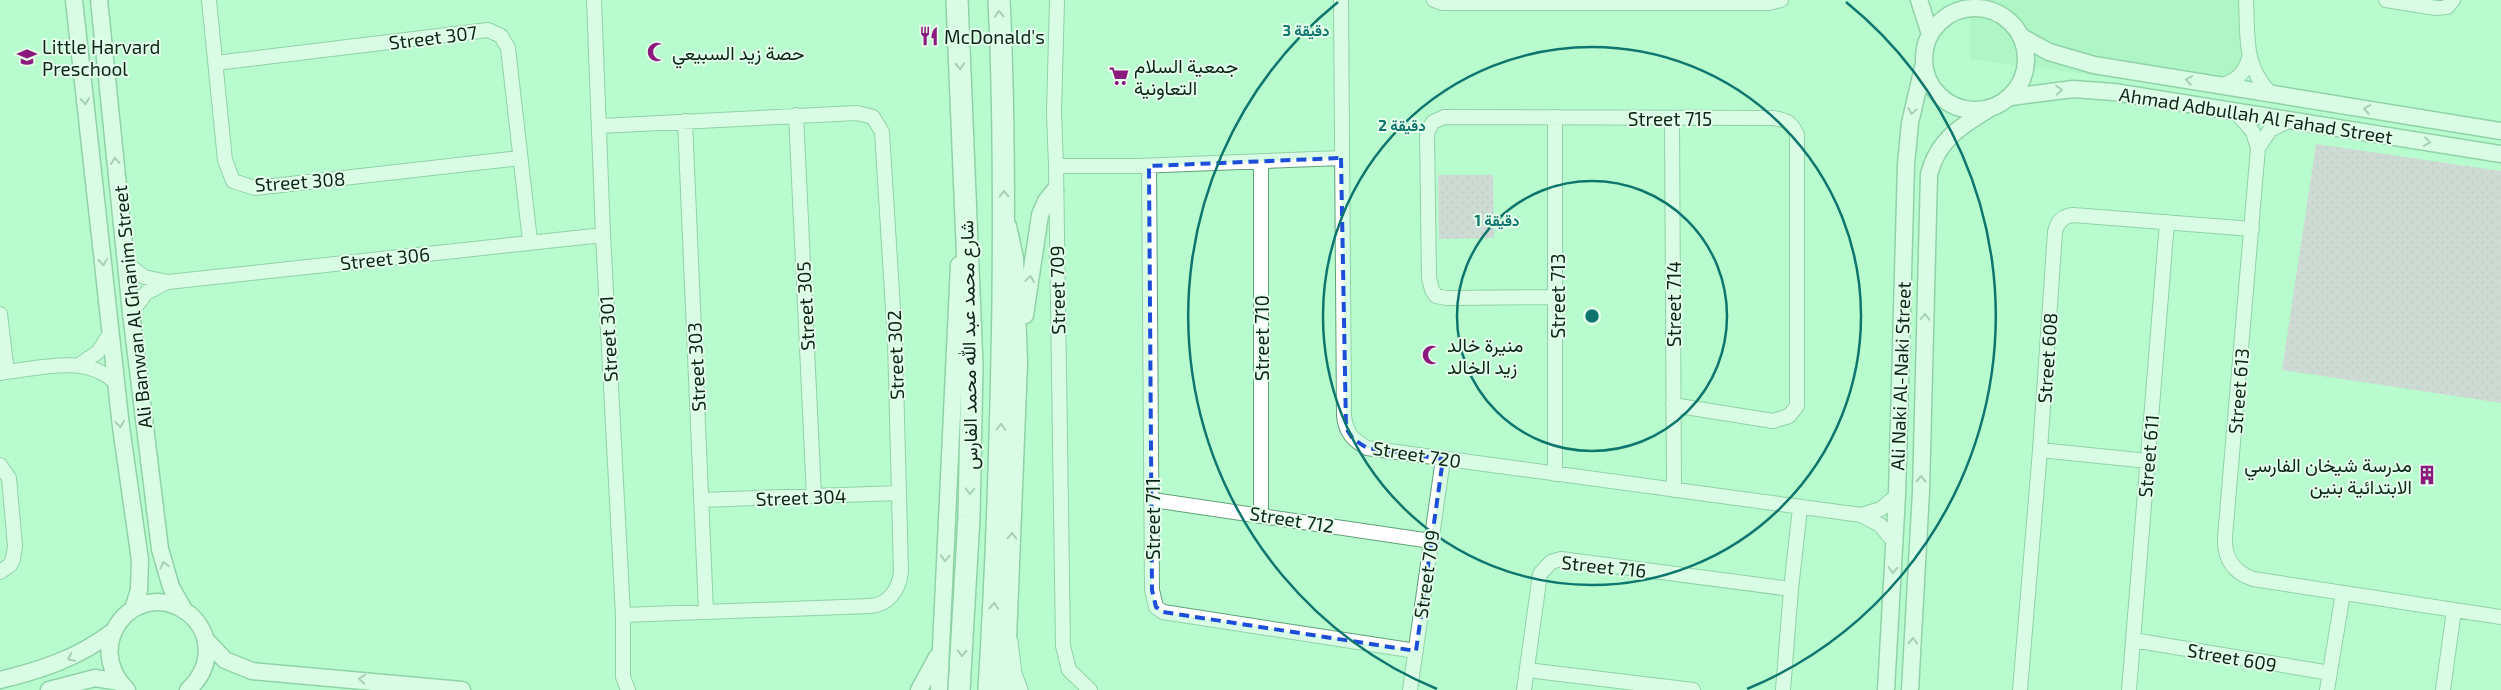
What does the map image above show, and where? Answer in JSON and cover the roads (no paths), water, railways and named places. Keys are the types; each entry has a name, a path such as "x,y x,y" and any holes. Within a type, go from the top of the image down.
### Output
{"main road":[{"name":"شارع محمد عبد الله محمد الفارس","path":"957,0 972,365 972,433 960,690"},
{"name":"شارع محمد عبد الله محمد الفارس","path":"989,690 1001,450 1004,219 1002,60 999,0"},
{"path":"1008,642 1012,674 1018,690"}],"street":[{"path":"76,0 86,4 94,0"},
{"name":"Ali Banwan Al Ghanim Street","path":"76,0 116,383 140,570 139,590 133,609"},
{"name":"Ali Banwan Al Ghanim Street","path":"99,0 131,313 160,549 171,586 184,610 198,623 206,640 225,660 252,670 462,690"},
{"name":"Street 308","path":"209,0 224,160 233,181 255,188 520,158"},
{"name":"Street 301","path":"594,0 603,234 623,615 625,684 617,690"},
{"name":"Street 709","path":"1057,0 1054,112 1063,646 1069,670 1090,690"},
{"name":"Street 720","path":"1341,0 1346,428 1353,440 1367,448 1861,516 1880,525 1894,542"},
{"path":"1434,0 1442,3 1770,3 1781,0"},
{"path":"1919,0 1930,34"},
{"path":"1991,0 2018,31 2027,53 2026,69 2021,84 2011,97 1989,109 1974,111 1959,108 1946,102 1935,91 1927,78 1924,63 1925,48 1930,34 1940,22 1954,13 1969,8 1993,12 2018,31"},
{"path":"2246,0 2249,58 2255,74 2270,93"},
{"path":"2386,0 2436,8 2447,7 2453,0"},
{"path":"78,29 82,22 89,19 102,25"},
{"name":"Street 307","path":"216,63 488,30 500,36 508,48 530,242"},
{"name":"Ahmad Adbullah Al Fahad Street","path":"2018,31 2049,52 2078,62 2501,131"},
{"path":"2220,85 2237,78 2245,68 2249,58"},
{"name":"Ali Naki Al-Naki Street","path":"1886,690 1897,495 1906,157 1912,110 1924,63"},
{"name":"Ahmad Adbullah Al Fahad Street","path":"2011,97 2052,90 2094,89 2501,154"},
{"name":"Ali Naki Al-Naki Street","path":"1910,690 1921,491 1929,174 1936,154 1949,136 1989,109"},
{"name":"Street 613","path":"2237,113 2253,132 2258,148 2225,552 2231,565 2246,577 2501,617"},
{"name":"Street 302","path":"600,126 796,115 865,114 879,124 882,132 895,341 900,578 896,590 888,600 870,606 623,615"},
{"name":"Street 305","path":"796,115 814,496"},
{"name":"Street 715","path":"1557,297 1447,298 1436,296 1432,290 1429,278 1426,132 1433,122 1444,117 1773,118 1786,120 1792,124 1797,135 1797,406 1789,416 1773,421 1673,405"},
{"name":"Street 713","path":"1555,117 1557,297 1555,474"},
{"name":"Street 714","path":"1672,119 1674,490"},
{"path":"2258,148 2270,130 2290,120"},
{"name":"Street 303","path":"685,121 706,612"},
{"path":"1056,166 1149,166 1342,158"},
{"name":"Street 710","path":"1261,161 1262,514"},
{"name":"Street 711","path":"1149,166 1153,600 1156,607 1163,612 1416,651"},
{"path":"1018,362 1038,222 1046,201 1055,190"},
{"path":"939,690 960,248 966,213"},
{"name":"Street 608","path":"2020,690 2055,236 2058,223 2064,217 2073,215 2252,229"},
{"path":"1004,219 1011,236 1015,258 1018,362 1006,690"},
{"name":"Street 611","path":"2129,690 2167,222"},
{"name":"Street 306","path":"131,313 146,293 168,282 603,234"},
{"name":"Street 306","path":"125,262 144,276 168,282"},
{"path":"0,314 4,373 79,365 99,370 116,383"},
{"path":"79,365 98,352 111,332"},
{"path":"2040,450 2148,461"},
{"name":"Street 709","path":"1410,690 1443,458"},
{"path":"0,465 9,478 15,553 10,565 0,572"},
{"name":"Street 304","path":"702,500 899,493"},
{"name":"Street 720","path":"1861,516 1881,510 1897,495"},
{"name":"Street 712","path":"1152,500 1262,514 1431,541"},
{"path":"1783,690 1800,508"},
{"name":"Street 716","path":"1524,690 1540,574 1546,565 1556,560 1567,559 1791,589"},
{"path":"2327,690 2343,593"},
{"path":"0,680 61,662 87,650 112,632 124,615 143,605 164,603 184,610"},
{"path":"2443,690 2454,610"},
{"path":"112,632 108,653 110,664 124,686"},
{"path":"188,690 195,683 204,668 207,652 206,640"},
{"name":"Street 609","path":"2133,640 2330,673"},
{"path":"919,690 941,648"},
{"path":"1526,670 1693,690"},
{"path":"49,690 95,678 124,686"}],"place":[{"name":"McDonald's","path":"929,36"},
{"name":"حصة زيد السبيعي","path":"657,52"},
{"name":"Little Harvard Preschool","path":"27,57"},
{"name":"جمعية السلام التعاونية","path":"1119,76"},
{"name":"منيرة خالد زيد الخالد","path":"1432,355"},
{"name":"مدرسة شيخان الفارسي الابتدائية بنين","path":"2427,475"}]}
